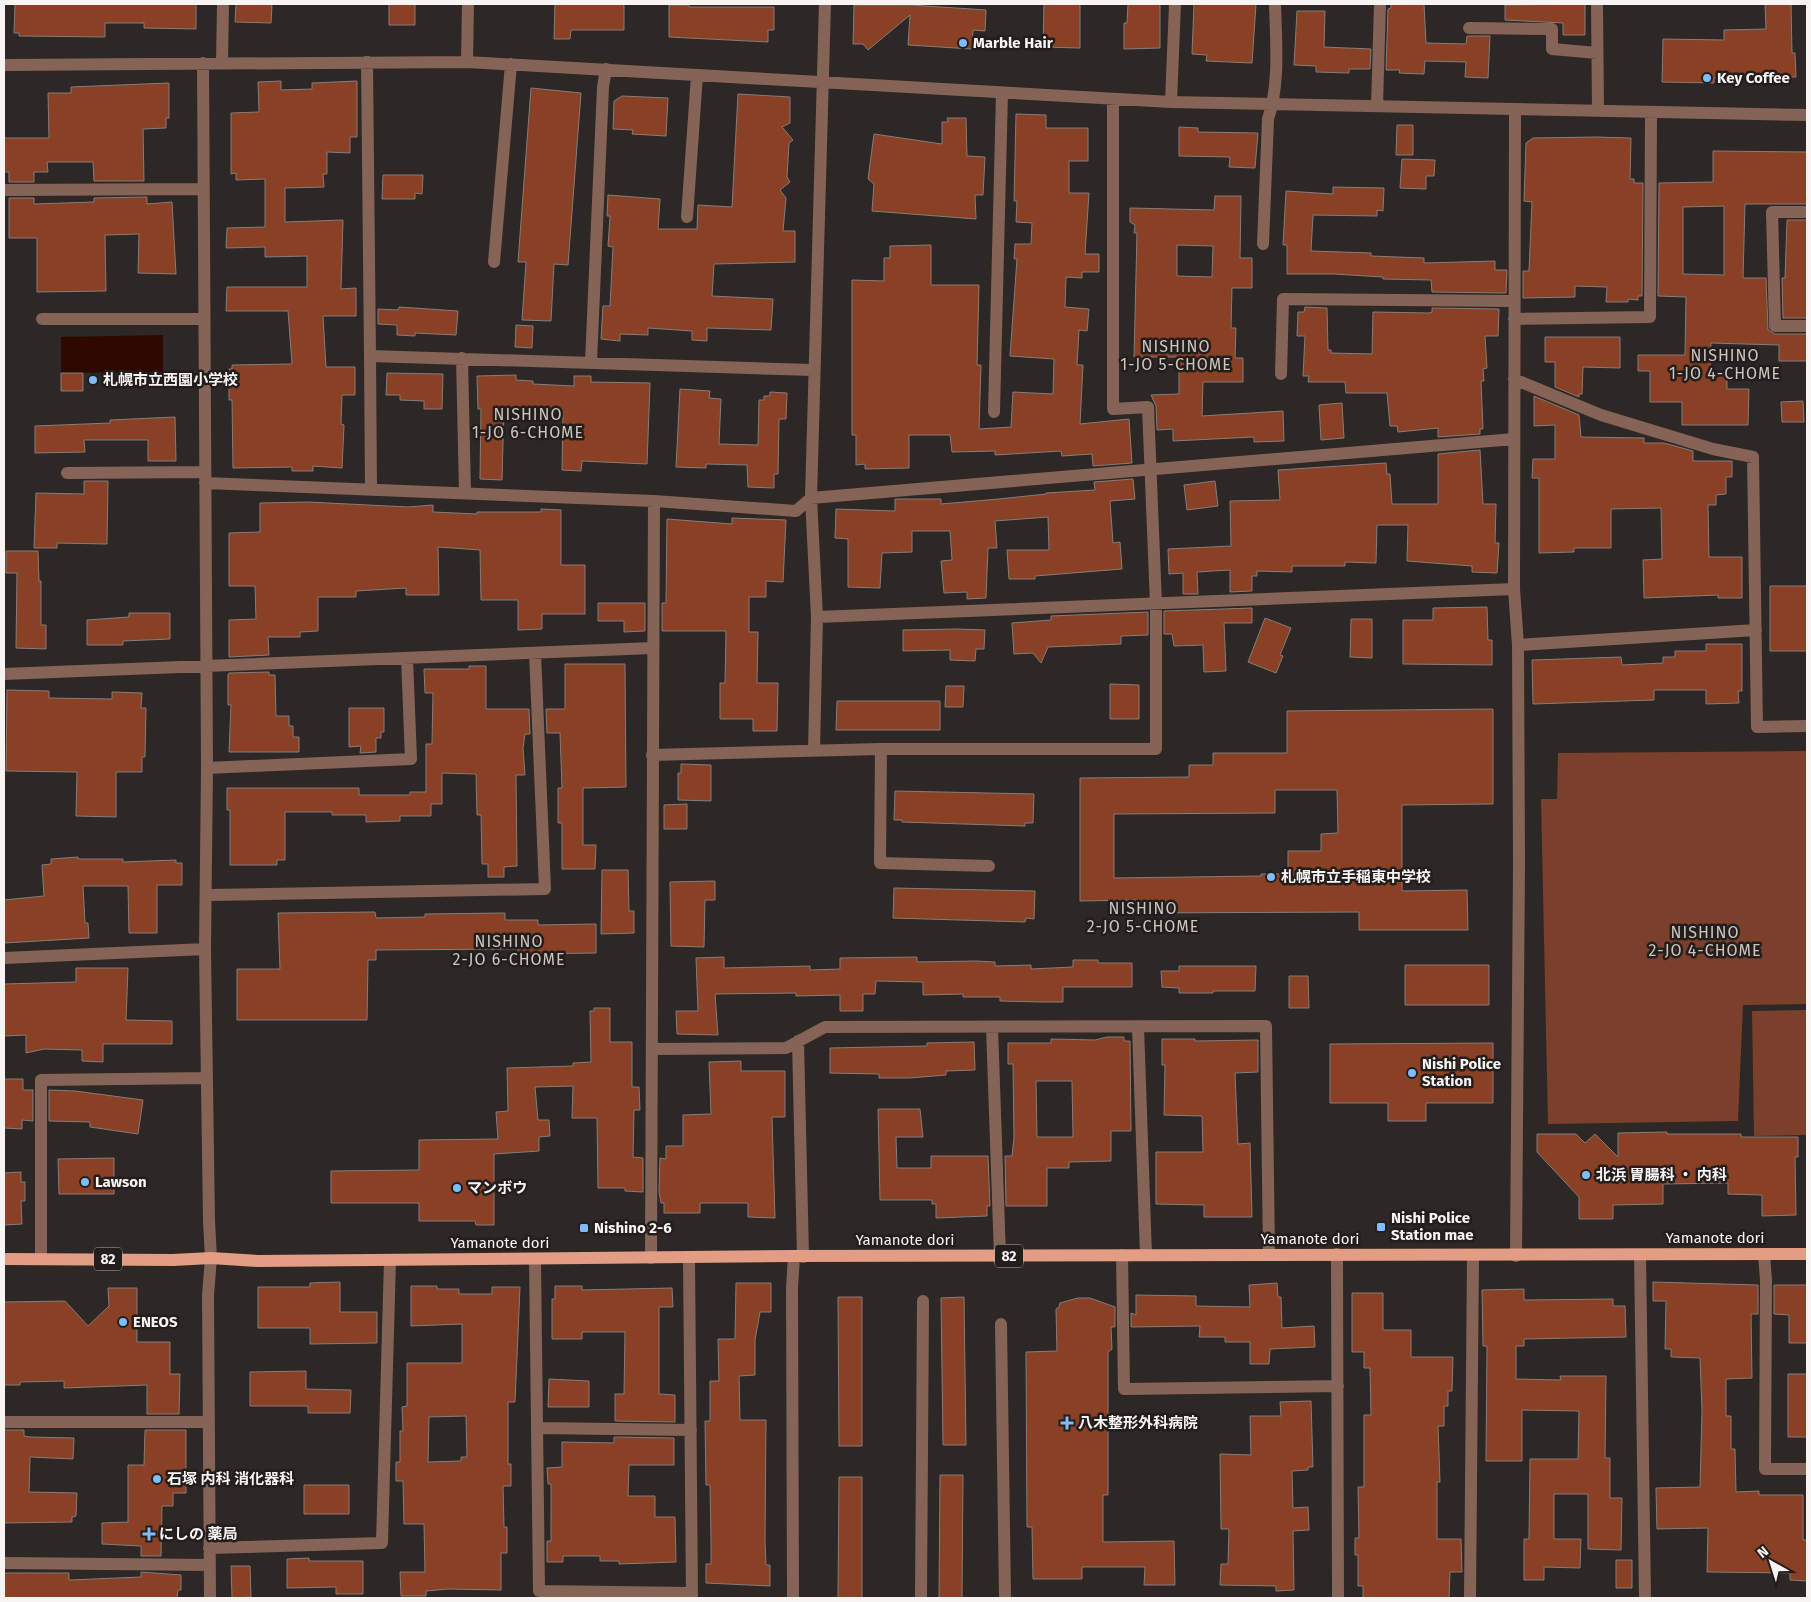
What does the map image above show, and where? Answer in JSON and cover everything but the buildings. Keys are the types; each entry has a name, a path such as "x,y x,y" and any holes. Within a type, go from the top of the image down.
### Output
{"main road":[{"name":"Yamanote dori","path":"4,1258 173,1260 211,1258 258,1261 1338,1254 1473,1256 1807,1254"}],"street":[{"path":"222,4 222,63"},
{"path":"467,62 468,4"},
{"path":"814,751 817,617 811,498 813,370 825,4"},
{"path":"1171,102 1175,4"},
{"path":"1263,244 1268,119 1273,104 1276,39 1274,4"},
{"path":"1377,106 1380,4"},
{"path":"1597,4 1598,110"},
{"path":"1469,28 1552,30 1552,50 1598,53"},
{"path":"366,62 371,490"},
{"path":"4,65 467,62 1112,100 1807,115"},
{"path":"203,63 207,768 205,949 206,1078 211,1258 208,1295 210,1598"},
{"path":"494,262 511,64"},
{"path":"591,362 602,97 606,69"},
{"path":"687,216 697,75"},
{"path":"994,412 1002,93"},
{"path":"652,755 881,749 1156,749 1156,604 1148,407 1113,408 1112,100"},
{"path":"1515,109 1514,589 1518,645 1516,1256"},
{"path":"1514,319 1650,316 1651,112"},
{"path":"4,190 204,189"},
{"path":"1807,212 1772,212 1775,326 1807,326"},
{"path":"1281,374 1283,299 1514,301"},
{"path":"42,319 204,320"},
{"path":"370,356 813,370"},
{"path":"462,358 465,493"},
{"path":"1514,379 1601,415 1713,449 1753,457 1757,727 1807,726"},
{"path":"67,473 205,478 371,490 654,501 796,511 811,498 1514,439"},
{"path":"651,1258 654,501"},
{"path":"817,617 1514,589"},
{"path":"1518,645 1756,630"},
{"path":"4,674 653,648"},
{"path":"207,895 545,889 534,653"},
{"path":"207,768 412,759 407,658"},
{"path":"881,749 880,863 989,866"},
{"path":"4,958 205,949"},
{"path":"652,1049 786,1048 825,1027 1266,1026 1268,1255"},
{"path":"992,1027 1000,1256"},
{"path":"1138,1027 1146,1255"},
{"path":"793,1598 792,1288 798,1257 798,1041"},
{"path":"41,1258 41,1080 206,1078"},
{"path":"1338,1254 1338,1598"},
{"path":"1764,1254 1766,1280 1765,1469 1807,1469"},
{"path":"1640,1255 1645,1598"},
{"path":"1122,1256 1124,1389 1338,1386"},
{"path":"1470,1598 1473,1256"},
{"path":"535,1259 539,1591 692,1596 689,1258"},
{"path":"209,1548 382,1543 390,1260"},
{"path":"921,1598 923,1301"},
{"path":"1000,1324 1004,1598"},
{"path":"4,1422 209,1422"},
{"path":"537,1428 691,1430"},
{"path":"4,1562 209,1565"}],"shaded area":[{"path":"163,335 163,372 61,373 61,337"},
{"path":"1807,751 1807,1004 1743,1005 1738,1121 1548,1124 1541,799 1557,799 1558,753"},
{"path":"1807,1010 1807,1135 1754,1136 1752,1011"}],"place":[{"name":"Marble Hair","path":"963,43"},
{"name":"Key Coffee","path":"1707,78"},
{"name":"札幌市立西園小学校","path":"93,380"},
{"name":"札幌市立手稲東中学校","path":"1271,877"},
{"name":"Nishi Police Station","path":"1412,1073"},
{"name":"北浜 胃腸科 ・ 内科","path":"1586,1175"},
{"name":"Lawson","path":"85,1182"},
{"name":"マンボウ","path":"457,1188"},
{"name":"Nishi Police Station mae","path":"1381,1227"},
{"name":"Nishino 2-6","path":"584,1228"},
{"name":"ENEOS","path":"123,1322"},
{"name":"八木整形外科病院","path":"1067,1423"},
{"name":"石塚 内科 消化器科","path":"157,1479"},
{"name":"にしの 薬局","path":"149,1534"}],"district":[{"name":"NISHINO 1-JO 5-CHOME","path":"1176,355"},
{"name":"NISHINO 1-JO 4-CHOME","path":"1725,364"},
{"name":"NISHINO 1-JO 6-CHOME","path":"528,423"},
{"name":"NISHINO 2-JO 5-CHOME","path":"1143,917"},
{"name":"NISHINO 2-JO 4-CHOME","path":"1705,941"},
{"name":"NISHINO 2-JO 6-CHOME","path":"509,950"}]}
